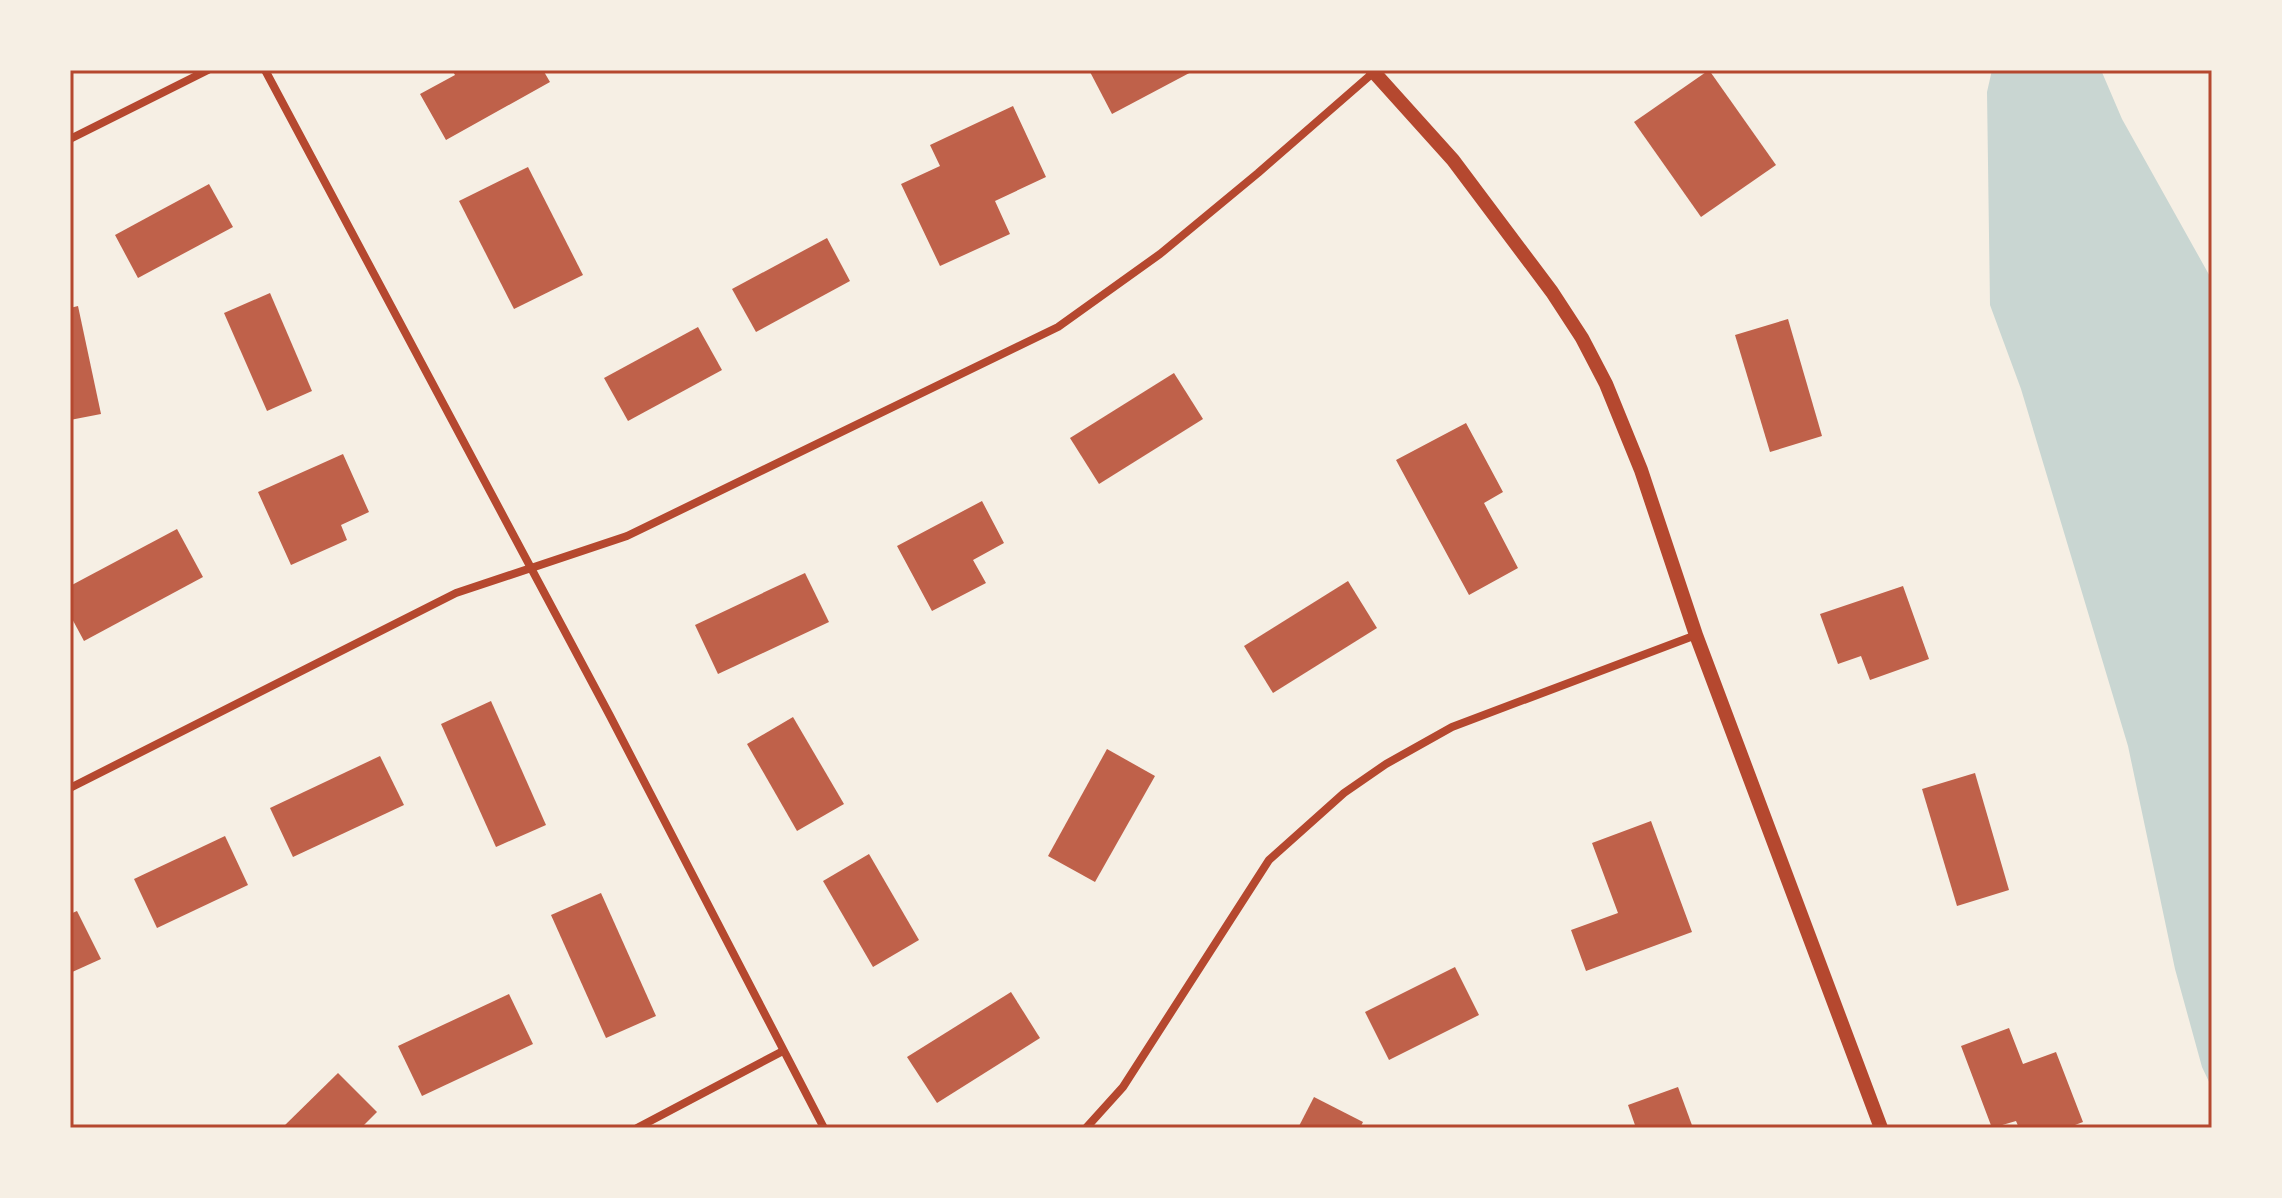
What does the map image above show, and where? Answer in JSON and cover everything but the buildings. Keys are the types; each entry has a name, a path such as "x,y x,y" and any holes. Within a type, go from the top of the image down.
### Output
{"street":[{"path":"70,139 208,70"},
{"path":"265,70 532,568 824,1128"},
{"path":"70,788 456,593 627,536 1058,327 1160,254 1258,173 1373,71 1453,160 1552,292 1582,338 1606,384 1641,470 1696,635 1881,1128"},
{"path":"1086,1128 1123,1087 1269,860 1344,793 1386,764 1452,727 1696,635"},
{"path":"637,1128 783,1051"}],"shaded area":[{"path":"1992,70 2101,70 2122,119 2212,280 2212,1088 2202,1067 2175,969 2128,746 2021,389 1990,305 1987,92"}]}
